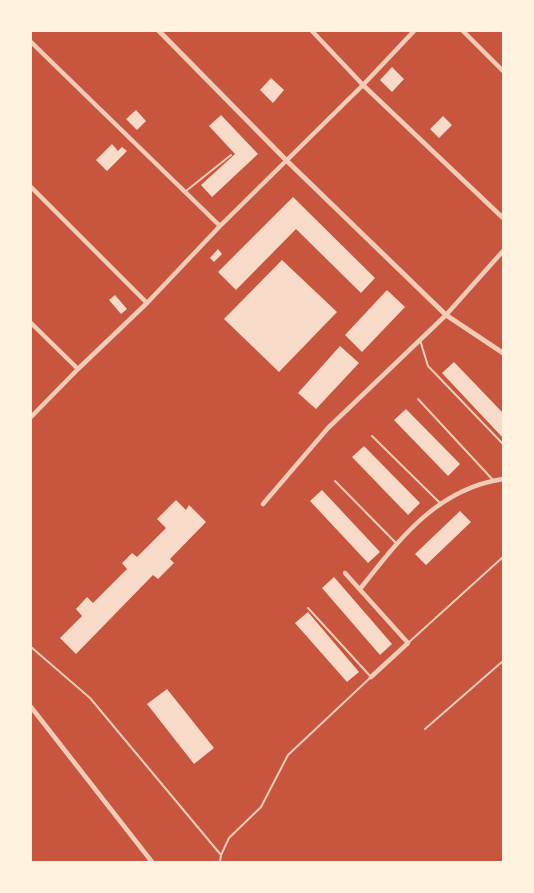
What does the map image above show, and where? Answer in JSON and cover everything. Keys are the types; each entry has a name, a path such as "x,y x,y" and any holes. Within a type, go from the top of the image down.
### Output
{"street":[{"path":"160,31 286,160 446,315 503,354"},
{"path":"312,31 363,85 503,218"},
{"path":"31,417 147,303 220,226 363,85 414,31"},
{"path":"462,31 503,71"},
{"path":"31,42 220,226"},
{"path":"31,187 147,303"},
{"path":"263,504 328,428 446,315 503,251"},
{"path":"31,323 78,369"},
{"path":"360,589 396,543 440,503 463,491 493,481 503,480"},
{"path":"345,573 408,643 371,676"},
{"path":"31,707 152,862"}],"lane":[{"path":"185,193 231,155"},
{"path":"420,340 428,366 503,444"},
{"path":"418,399 493,481"},
{"path":"372,436 440,503"},
{"path":"335,481 396,543"},
{"path":"408,643 503,557"},
{"path":"220,862 221,855 229,838 261,808 288,755 371,676 308,608"},
{"path":"31,647 90,698 221,855"},
{"path":"425,730 503,661"}],"building":[{"path":"392,67 404,79 392,92 380,80"},
{"path":"271,78 284,90 273,103 260,90"},
{"path":"136,110 146,121 137,130 126,119"},
{"path":"221,115 258,154 212,197 201,185 235,154 209,126"},
{"path":"443,116 452,125 439,138 430,129"},
{"path":"112,144 118,151 122,147 127,151 107,171 96,160"},
{"path":"293,197 375,278 361,293 296,229 236,290 218,272"},
{"path":"218,249 222,254 214,262 210,258"},
{"path":"282,260 337,312 279,372 224,319"},
{"path":"387,290 405,307 362,352 345,335"},
{"path":"115,295 127,309 121,314 109,300"},
{"path":"340,346 359,363 316,409 298,393"},
{"path":"454,362 503,413 503,438 442,373"},
{"path":"406,409 460,464 448,476 394,420"},
{"path":"364,446 420,503 408,515 352,457"},
{"path":"322,490 380,552 368,563 310,501"},
{"path":"176,500 186,510 189,505 206,522 170,559 174,563 158,579 153,575 76,654 60,638 82,616 76,609 87,597 93,603 127,569 122,563 132,553 137,557 166,528 157,519"},
{"path":"460,511 471,522 426,565 415,554"},
{"path":"334,577 392,644 380,655 322,588"},
{"path":"308,612 359,672 347,682 295,623"},
{"path":"167,689 214,748 194,764 147,704"}]}
